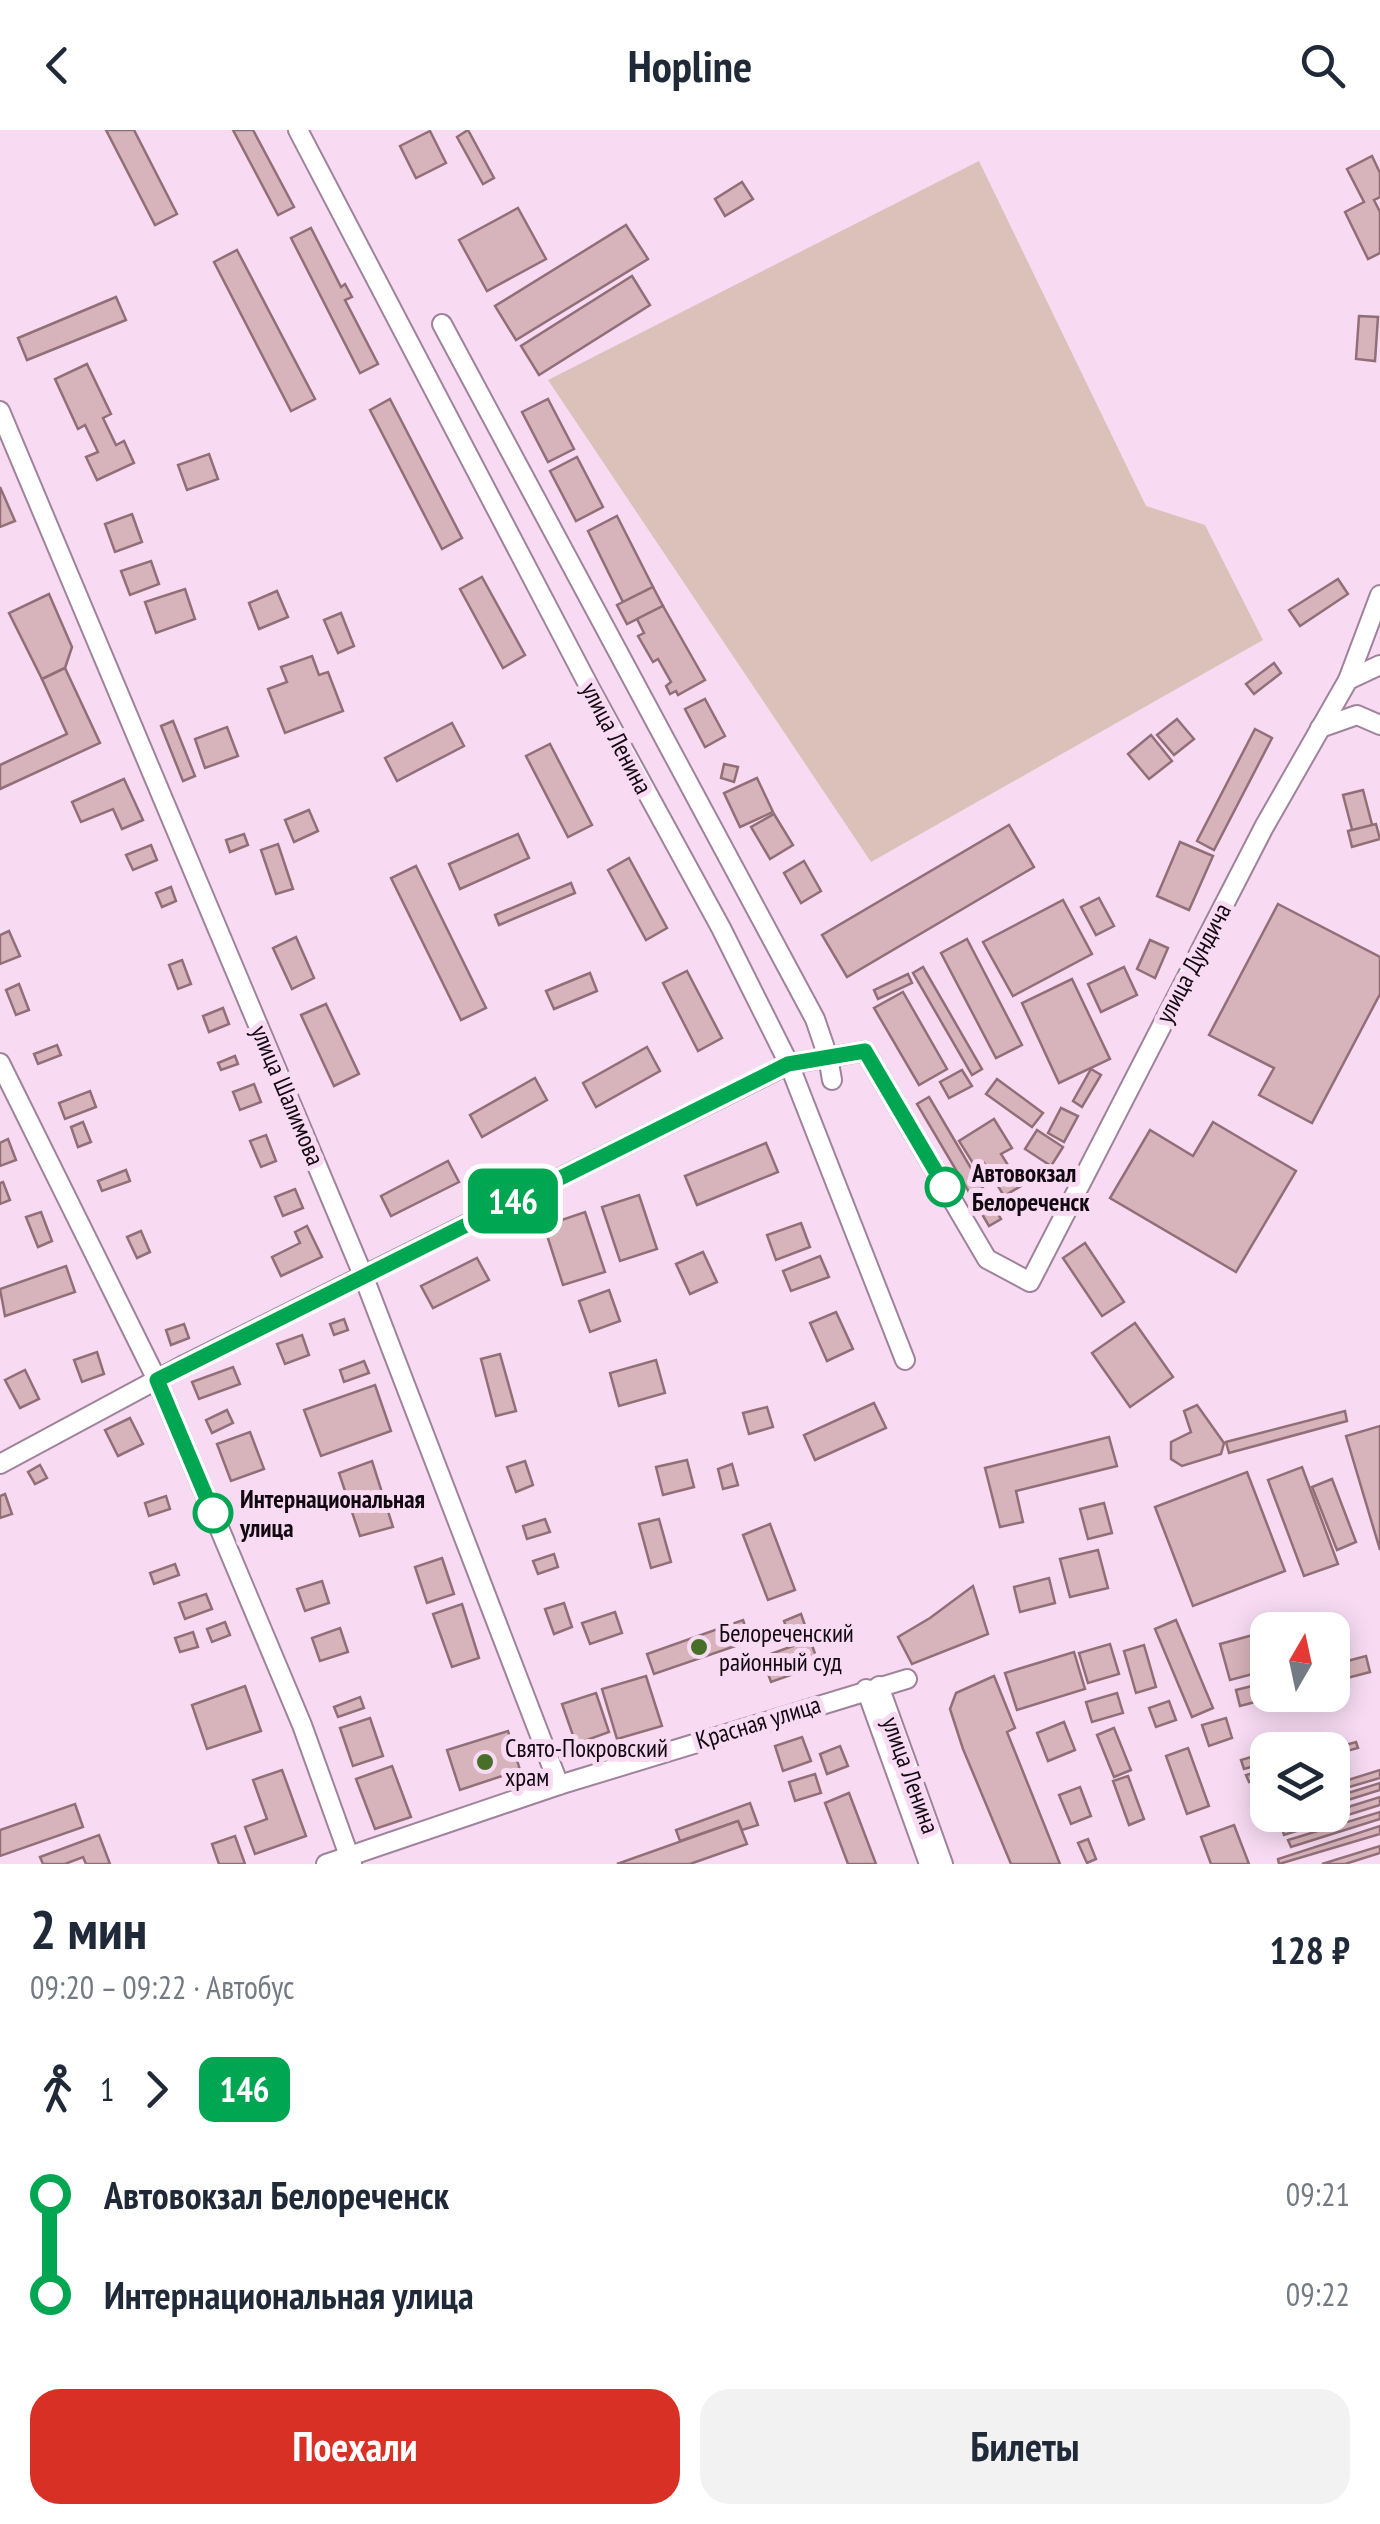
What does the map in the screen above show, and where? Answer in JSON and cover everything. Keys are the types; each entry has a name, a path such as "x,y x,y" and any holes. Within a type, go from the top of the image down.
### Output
{"street":[{"name":"улица Ленина","path":"298,130 591,690 721,928 788,1064 905,1360"},
{"path":"442,324 815,1019 832,1080"},
{"name":"улица Шалимова","path":"0,412 364,1274 559,1785"},
{"name":"улица Дундича","path":"828,1057 865,1051 987,1260 1030,1282 1264,826 1348,680 1380,595"},
{"path":"1348,680 1380,666"},
{"path":"1320,728 1357,715 1380,725"},
{"path":"0,1464 364,1274 788,1064 828,1057"},
{"path":"0,1064 157,1380 302,1725 350,1860"},
{"name":"Красная улица","path":"326,1864 350,1860 559,1785 907,1679"},
{"name":"улица Ленина","path":"872,1688 930,1864"},
{"name":"улица Ленина","path":"872,1688 943,1864"}],"shaded area":[{"path":"979,161 1146,506 1205,525 1263,640 871,862 548,380"}],"building":[{"path":"106,130 134,130 177,214 155,225"},
{"path":"233,130 253,130 294,207 278,215"},
{"path":"468,130 494,178 483,184 457,137"},
{"path":"430,131 446,163 416,178 400,146"},
{"path":"1372,156 1380,173 1380,197 1374,200 1380,212 1380,253 1368,259 1345,212 1364,202 1347,169"},
{"path":"742,182 753,199 725,216 715,199"},
{"path":"518,208 546,259 487,291 459,240"},
{"path":"626,225 648,259 516,340 495,306"},
{"path":"311,228 341,287 345,284 352,297 345,300 378,364 360,373 291,238"},
{"path":"237,250 315,399 291,411 214,262"},
{"path":"632,276 650,305 539,375 521,346"},
{"path":"116,297 126,320 27,360 18,338"},
{"path":"1359,316 1378,317 1375,361 1356,359"},
{"path":"87,364 111,414 103,418 116,445 124,441 134,463 97,480 86,457 98,452 85,425 78,429 55,379"},
{"path":"390,399 462,538 442,549 370,410"},
{"path":"548,399 574,449 548,462 522,412"},
{"path":"209,454 218,479 187,490 178,465"},
{"path":"577,457 603,507 576,521 550,471"},
{"path":"0,487 15,521 0,527"},
{"path":"132,514 142,542 115,552 105,524"},
{"path":"617,516 653,587 623,602 588,531"},
{"path":"151,561 159,584 130,595 121,571"},
{"path":"482,577 525,655 503,668 460,589"},
{"path":"1338,579 1348,594 1300,626 1289,610"},
{"path":"653,587 663,606 627,624 617,605"},
{"path":"185,589 195,619 156,633 145,602"},
{"path":"277,591 288,617 259,629 249,603"},
{"path":"49,594 72,647 65,668 42,679 9,613"},
{"path":"663,606 705,680 678,695 676,691 670,694 666,686 671,682 638,636 644,633 637,619"},
{"path":"341,613 354,646 338,653 324,620"},
{"path":"312,656 319,675 328,672 343,711 285,733 268,689 287,682 281,667"},
{"path":"1274,663 1281,673 1254,694 1246,684"},
{"path":"65,668 100,743 0,789 0,765 67,734 42,679"},
{"path":"705,699 725,736 705,747 685,709"},
{"path":"1177,719 1194,739 1174,755 1157,735"},
{"path":"173,721 195,776 183,781 161,726"},
{"path":"452,723 464,746 397,781 385,758"},
{"path":"227,727 238,756 205,768 195,739"},
{"path":"1255,729 1272,738 1214,850 1197,841"},
{"path":"1151,735 1172,761 1149,779 1128,754"},
{"path":"550,744 592,825 568,837 526,756"},
{"path":"724,764 738,767 734,782 721,778"},
{"path":"757,778 773,812 740,827 724,793"},
{"path":"124,779 143,820 122,829 113,809 81,822 72,802"},
{"path":"1363,790 1374,832 1354,837 1343,795"},
{"path":"309,810 318,831 294,842 285,820"},
{"path":"774,814 793,845 770,859 751,827"},
{"path":"1376,824 1380,839 1352,847 1348,831"},
{"path":"1009,825 1034,867 847,977 822,935"},
{"path":"244,834 248,845 230,852 226,840"},
{"path":"518,834 529,858 460,889 449,864"},
{"path":"1180,842 1213,856 1189,910 1157,896"},
{"path":"278,844 293,889 276,894 261,850"},
{"path":"151,845 157,860 133,870 126,855"},
{"path":"629,858 667,928 646,940 608,870"},
{"path":"804,861 821,891 801,903 784,873"},
{"path":"416,866 486,1008 461,1020 391,878"},
{"path":"571,883 575,893 499,925 495,915"},
{"path":"171,887 176,901 162,907 156,893"},
{"path":"1099,898 1114,926 1096,935 1081,907"},
{"path":"1063,900 1092,954 1013,996 983,942"},
{"path":"1278,904 1380,957 1380,994 1312,1123 1259,1095 1274,1068 1209,1035"},
{"path":"9,931 20,956 0,964 0,935"},
{"path":"296,937 314,978 292,989 273,948"},
{"path":"967,939 1022,1045 996,1058 941,953"},
{"path":"1150,940 1168,948 1155,978 1137,969"},
{"path":"182,960 191,984 178,989 169,965"},
{"path":"923,967 982,1069 972,1075 913,973"},
{"path":"1124,967 1137,995 1101,1012 1088,984"},
{"path":"687,971 722,1038 698,1051 663,983"},
{"path":"590,973 597,991 554,1009 546,991"},
{"path":"908,974 912,983 878,999 874,990"},
{"path":"1072,979 1110,1059 1059,1083 1022,1003"},
{"path":"19,984 29,1010 16,1015 6,990"},
{"path":"903,992 947,1069 919,1085 874,1008"},
{"path":"326,1004 359,1074 334,1086 301,1015"},
{"path":"223,1008 229,1024 209,1032 203,1016"},
{"path":"57,1045 61,1055 38,1064 34,1054"},
{"path":"647,1047 660,1071 596,1107 583,1083"},
{"path":"235,1056 238,1064 221,1070 218,1063"},
{"path":"1091,1069 1101,1075 1082,1107 1073,1101"},
{"path":"962,1070 972,1086 949,1098 940,1082"},
{"path":"535,1078 547,1100 482,1137 470,1115"},
{"path":"997,1079 1043,1113 1032,1127 986,1094"},
{"path":"254,1084 261,1102 240,1110 233,1092"},
{"path":"90,1091 96,1107 65,1119 59,1103"},
{"path":"929,1097 1001,1219 989,1226 917,1104"},
{"path":"1061,1108 1078,1116 1064,1142 1048,1133"},
{"path":"994,1119 1012,1148 1001,1154 1021,1186 1004,1196 984,1163 976,1168 959,1141"},
{"path":"83,1122 91,1142 78,1147 71,1127"},
{"path":"1213,1122 1296,1171 1236,1272 1110,1198 1150,1130 1193,1156"},
{"path":"1037,1130 1063,1147 1051,1166 1025,1149"},
{"path":"266,1135 276,1161 261,1167 250,1141"},
{"path":"8,1139 16,1160 0,1166 0,1143"},
{"path":"766,1143 778,1172 697,1205 685,1176"},
{"path":"448,1161 459,1182 391,1216 381,1196"},
{"path":"126,1170 130,1181 102,1191 98,1181"},
{"path":"3,1182 10,1200 0,1204 0,1183"},
{"path":"295,1189 303,1208 283,1216 275,1197"},
{"path":"639,1195 657,1249 620,1261 602,1207"},
{"path":"41,1212 52,1241 38,1247 26,1217"},
{"path":"585,1212 605,1272 563,1285 544,1226"},
{"path":"801,1223 810,1247 776,1260 767,1235"},
{"path":"307,1226 322,1257 281,1276 272,1257 300,1243 295,1232"},
{"path":"141,1231 150,1252 137,1258 127,1237"},
{"path":"1085,1243 1124,1302 1102,1316 1063,1258"},
{"path":"703,1252 717,1282 690,1294 676,1264"},
{"path":"820,1256 829,1277 791,1291 783,1271"},
{"path":"477,1258 489,1280 433,1308 421,1286"},
{"path":"66,1266 75,1292 5,1316 0,1289"},
{"path":"609,1290 620,1321 590,1332 579,1301"},
{"path":"836,1312 853,1349 827,1361 810,1323"},
{"path":"344,1319 348,1330 334,1335 330,1324"},
{"path":"1135,1323 1173,1377 1130,1407 1092,1353"},
{"path":"184,1324 189,1338 171,1345 166,1330"},
{"path":"302,1335 309,1355 285,1364 277,1344"},
{"path":"97,1352 104,1374 82,1382 74,1360"},
{"path":"500,1354 516,1411 496,1416 481,1359"},
{"path":"656,1360 665,1393 619,1406 610,1373"},
{"path":"364,1361 369,1373 344,1382 340,1370"},
{"path":"233,1367 240,1384 199,1399 192,1382"},
{"path":"25,1370 39,1399 20,1408 5,1380"},
{"path":"375,1385 391,1431 321,1456 304,1410"},
{"path":"874,1403 886,1428 815,1460 804,1435"},
{"path":"1197,1405 1224,1443 1221,1454 1182,1466 1171,1459 1171,1442 1191,1432 1184,1411"},
{"path":"767,1407 773,1427 749,1434 743,1413"},
{"path":"227,1410 233,1423 212,1433 206,1420"},
{"path":"1345,1411 1347,1421 1229,1453 1226,1442"},
{"path":"130,1418 143,1444 118,1456 105,1430"},
{"path":"1380,1426 1380,1550 1346,1436"},
{"path":"250,1432 264,1469 231,1481 217,1444"},
{"path":"1109,1437 1117,1466 1016,1491 1023,1522 1000,1527 985,1468"},
{"path":"687,1460 694,1487 663,1495 656,1467"},
{"path":"372,1461 393,1527 360,1536 339,1473"},
{"path":"525,1461 533,1485 516,1492 507,1467"},
{"path":"732,1464 738,1485 723,1489 718,1469"},
{"path":"40,1465 47,1478 35,1484 28,1472"},
{"path":"1302,1467 1338,1564 1304,1576 1268,1480"},
{"path":"1247,1472 1285,1571 1193,1606 1155,1507"},
{"path":"1332,1479 1356,1542 1337,1550 1312,1487"},
{"path":"5,1494 12,1514 0,1518 0,1496"},
{"path":"166,1496 170,1509 149,1516 145,1503"},
{"path":"1104,1503 1112,1533 1088,1539 1080,1509"},
{"path":"545,1519 550,1532 527,1539 523,1526"},
{"path":"659,1519 671,1562 651,1568 639,1524"},
{"path":"770,1524 795,1590 768,1600 743,1535"},
{"path":"1098,1550 1108,1588 1070,1597 1060,1559"},
{"path":"554,1554 558,1567 538,1574 533,1561"},
{"path":"442,1558 454,1594 427,1603 415,1567"},
{"path":"175,1564 179,1575 154,1584 150,1573"},
{"path":"1049,1578 1055,1603 1020,1612 1014,1587"},
{"path":"322,1581 329,1603 305,1611 297,1589"},
{"path":"973,1586 988,1634 912,1664 898,1637"},
{"path":"206,1594 212,1609 185,1619 179,1603"},
{"path":"564,1603 572,1627 554,1634 545,1609"},
{"path":"462,1604 479,1658 452,1667 433,1614"},
{"path":"615,1612 622,1633 590,1644 582,1623"},
{"path":"801,1614 819,1665 771,1682 762,1657 793,1646 784,1621"},
{"name":"Белореченский районный суд","path":"743,1620 750,1641 654,1674 647,1654"},
{"path":"1176,1620 1213,1708 1192,1717 1155,1629"},
{"path":"225,1622 230,1635 212,1642 207,1629"},
{"path":"340,1628 348,1652 320,1661 312,1638"},
{"path":"193,1632 198,1647 180,1652 175,1638"},
{"path":"1250,1636 1250,1675 1230,1680 1220,1644"},
{"path":"1110,1644 1119,1674 1088,1683 1079,1653"},
{"path":"1144,1645 1156,1687 1136,1693 1124,1651"},
{"path":"1074,1652 1085,1689 1017,1710 1005,1673"},
{"path":"1366,1656 1370,1672 1350,1677 1350,1660"},
{"path":"646,1676 662,1726 617,1739 602,1689"},
{"path":"994,1676 1015,1728 1007,1732 1060,1864 1011,1864 963,1749 950,1709 956,1693"},
{"path":"245,1686 261,1731 207,1749 192,1705"},
{"path":"1250,1686 1250,1703 1240,1706 1236,1690"},
{"path":"596,1693 609,1732 576,1744 562,1704"},
{"path":"1117,1693 1123,1713 1092,1722 1086,1702"},
{"path":"360,1697 364,1708 338,1717 334,1707"},
{"path":"1169,1701 1176,1720 1156,1727 1149,1708"},
{"path":"370,1718 383,1756 353,1766 340,1728"},
{"path":"1226,1718 1232,1738 1209,1746 1202,1725"},
{"path":"1064,1722 1075,1750 1048,1761 1037,1733"},
{"path":"1114,1728 1131,1770 1114,1777 1097,1735"},
{"path":"508,1731 520,1770 460,1790 447,1750"},
{"path":"802,1737 811,1761 783,1771 775,1746"},
{"path":"840,1746 848,1766 827,1774 820,1754"},
{"path":"1188,1748 1209,1806 1187,1814 1166,1756"},
{"path":"1250,1757 1250,1767 1244,1769 1241,1760"},
{"path":"392,1766 411,1817 375,1829 356,1779"},
{"path":"282,1770 306,1836 255,1854 245,1827 267,1819 253,1780"},
{"path":"1380,1770 1380,1778 1350,1787 1350,1779"},
{"path":"815,1774 821,1793 795,1801 789,1782"},
{"path":"1128,1776 1144,1819 1129,1825 1113,1781"},
{"path":"1380,1783 1380,1790 1350,1799 1350,1792"},
{"path":"1080,1787 1091,1816 1071,1824 1059,1795"},
{"path":"849,1793 876,1864 848,1864 825,1803"},
{"path":"1380,1797 1380,1805 1350,1814 1350,1806"},
{"path":"750,1803 758,1825 742,1830 738,1821 680,1841 676,1830"},
{"path":"75,1804 83,1827 0,1856 0,1830"},
{"path":"1380,1812 1380,1819 1350,1828 1350,1821"},
{"path":"738,1821 747,1844 690,1864 617,1864"},
{"path":"1234,1825 1249,1864 1211,1864 1201,1837"},
{"path":"1380,1826 1380,1834 1279,1864 1278,1859"},
{"path":"1314,1832 1339,1832 1291,1847 1288,1840"},
{"path":"99,1835 110,1864 86,1864 83,1857 65,1864 43,1864 40,1857"},
{"path":"235,1836 245,1864 219,1864 212,1844"},
{"path":"1088,1839 1096,1859 1087,1863 1078,1843"},
{"path":"1380,1846 1380,1853 1345,1864 1322,1864"}],"bus line":[{"name":"146","path":"213,1513 157,1380 788,1064 865,1051 945,1187"}],"place":[{"name":"Автовокзал Белореченск","path":"945,1187"},
{"name":"Интернациональная улица","path":"213,1513"},
{"name":"Белореченский районный суд","path":"699,1647"},
{"name":"Свято-Покровский храм","path":"485,1762"}]}
